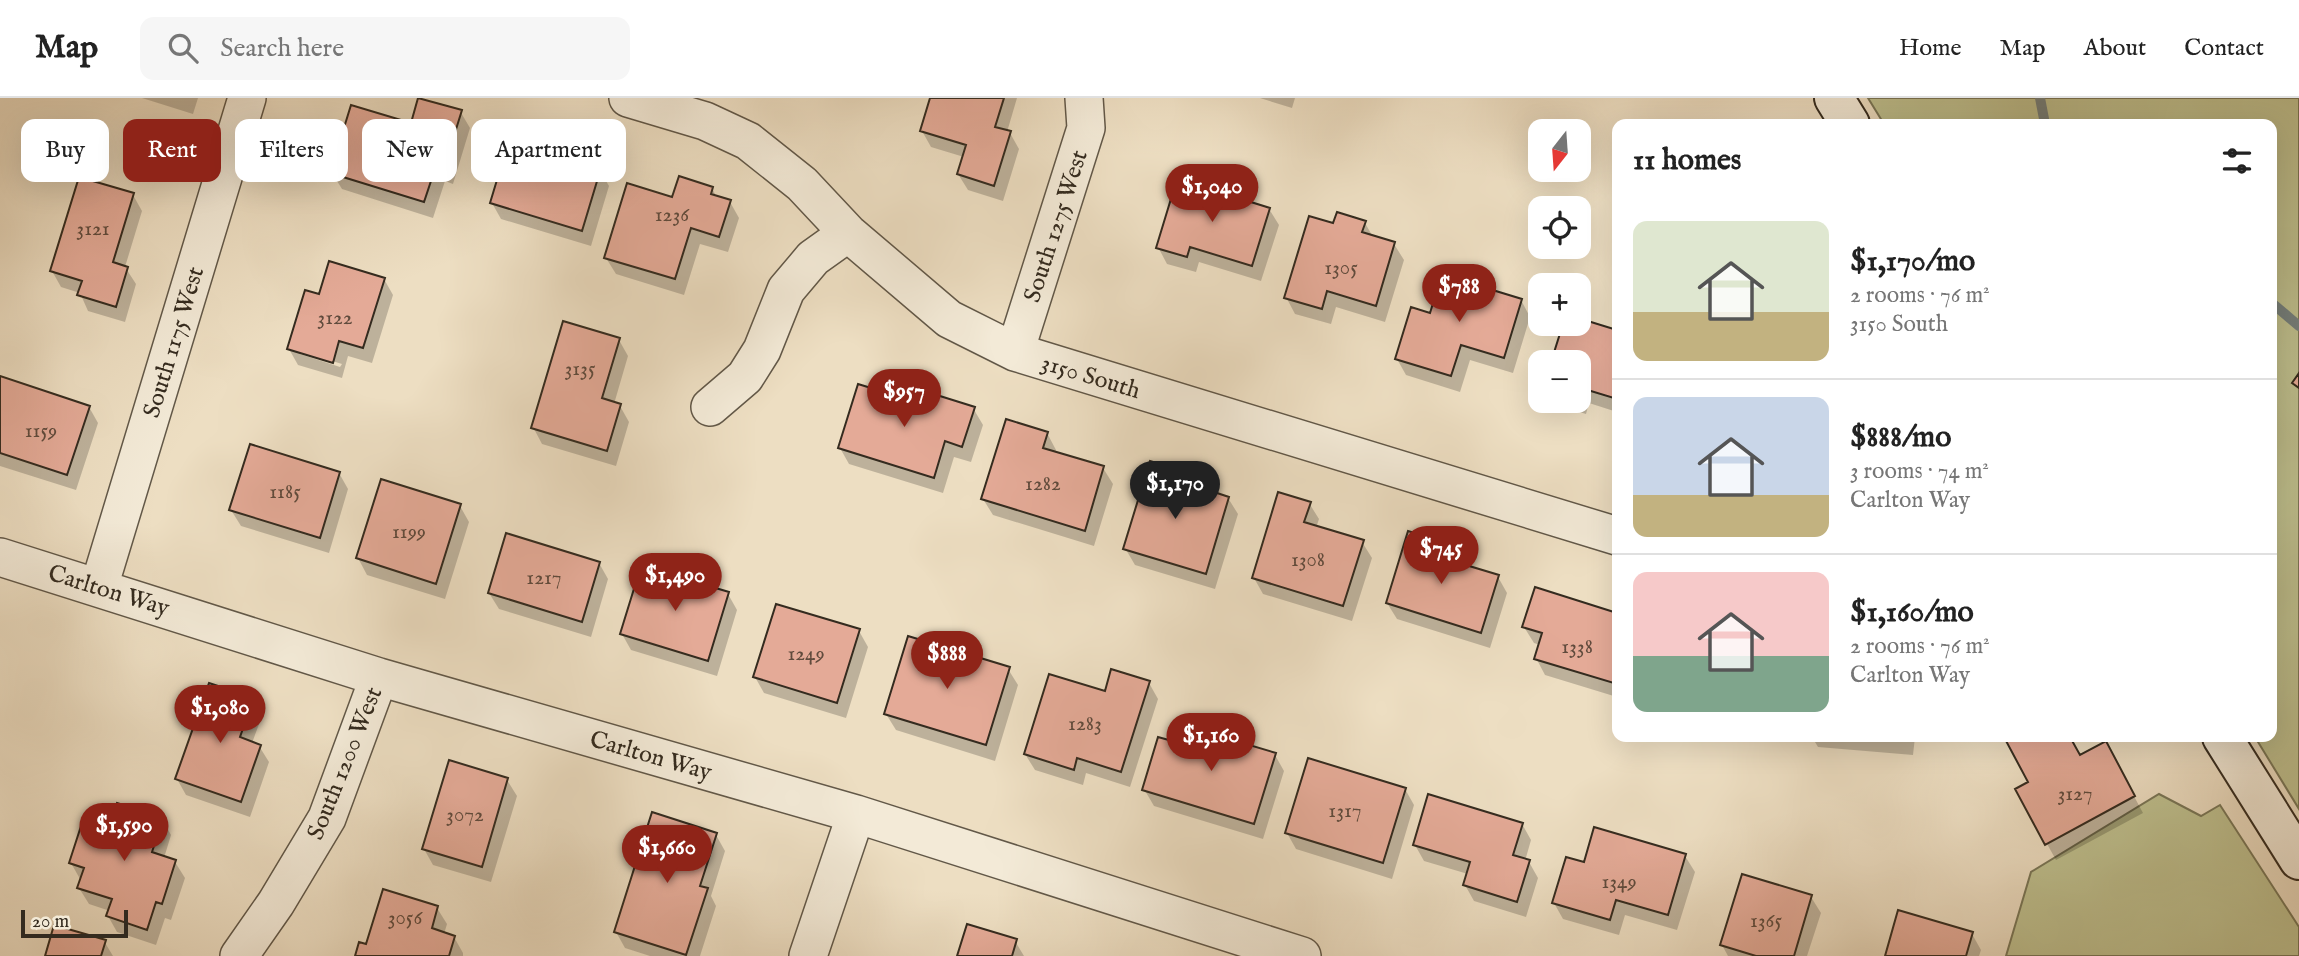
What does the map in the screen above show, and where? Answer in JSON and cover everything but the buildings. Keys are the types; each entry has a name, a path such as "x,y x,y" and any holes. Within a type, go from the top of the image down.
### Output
{"main road":[{"path":"1834,98 1847,119"},
{"path":"2225,742 2299,860"}],"street":[{"name":"South 1175 West","path":"99,587 247,98"},
{"name":"3150 South","path":"628,98 705,121 748,141 802,184 848,233 949,318 1015,352 1612,534"},
{"name":"South 1275 West","path":"1015,352 1086,128 1084,98"},
{"path":"710,407 745,377 751,368 762,350 786,290 813,258 848,233"},
{"name":"Carlton Way","path":"0,557 379,677 856,814 1302,956"},
{"name":"South 1200 West","path":"239,956 276,903 327,818 379,677"},
{"path":"808,956 856,814"}],"green space":[{"path":"1868,98 2299,98 2299,809 2258,742 2277,742 2277,119 1881,119"},
{"path":"2159,794 2201,816 2220,805 2299,927 2299,956 2006,956 2031,872"}],"waterway":[{"path":"2040,98 2044,119"},
{"path":"2277,307 2299,326"}]}
